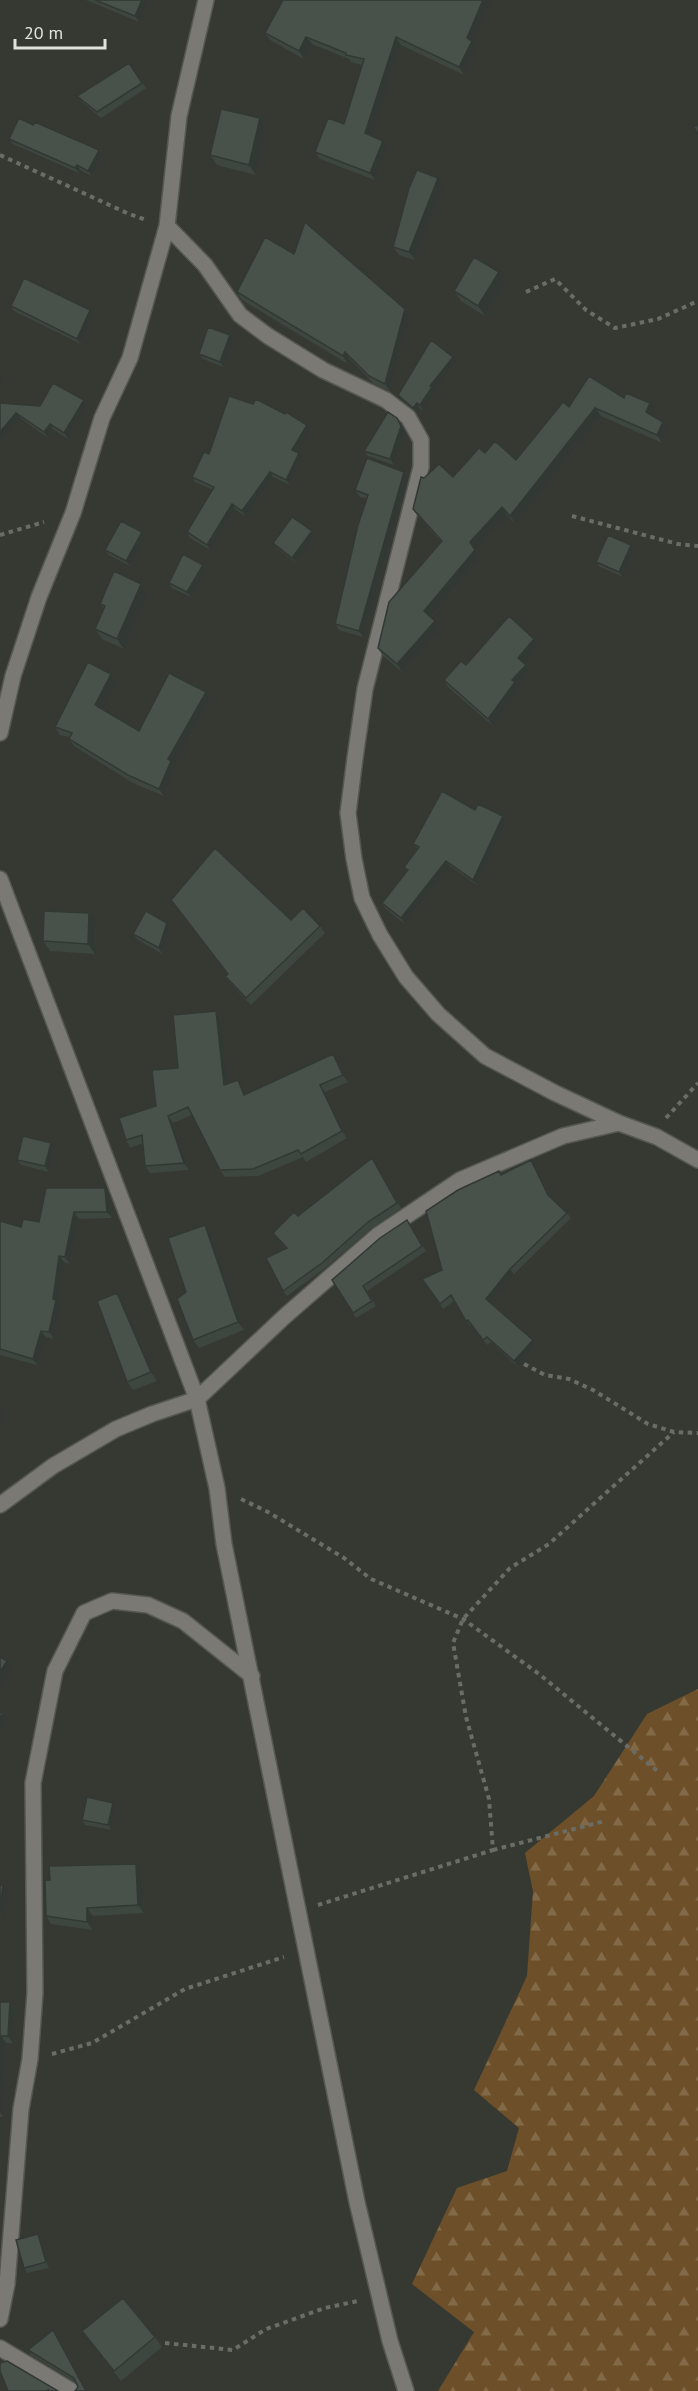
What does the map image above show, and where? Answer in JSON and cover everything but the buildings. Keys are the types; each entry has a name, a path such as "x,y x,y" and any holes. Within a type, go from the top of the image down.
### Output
{"street":[{"path":"0,733 13,676 39,597 72,517 102,418 130,358 167,226 179,116 206,0"},
{"path":"167,226 205,265 240,315 268,336 323,370 386,400 408,417 421,440 421,466 400,558 365,689 348,813 362,898 380,935 406,977 438,1014 485,1056 555,1093 619,1123 651,1135 698,1160"},
{"path":"0,879 196,1399 217,1488 224,1544 357,2202 390,2341 406,2391"},
{"path":"0,1505 53,1466 116,1429 196,1399 284,1317 378,1235 460,1180 563,1136 619,1123"},
{"path":"0,2319 7,2284 21,2109 30,2059 35,1993 33,1783 55,1671 84,1613 112,1601 148,1605 183,1621 252,1676"},
{"path":"0,2348 72,2391"}],"path":[{"path":"0,155 127,213 167,226"},
{"path":"526,292 555,279 586,310 615,328 658,319 698,301"},
{"path":"572,516 678,544 698,546"},
{"path":"0,535 72,517"},
{"path":"651,1135 698,1083"},
{"path":"524,1364 545,1375 568,1378 619,1404 648,1424 674,1432 698,1433"},
{"path":"493,1851 489,1799 466,1717 453,1642 463,1619 510,1568 549,1544 674,1432"},
{"path":"217,1488 268,1512 344,1558 371,1579 463,1619 539,1674 660,1773"},
{"path":"299,1918 314,1907 493,1851 606,1821"},
{"path":"30,2059 92,2043 185,1989 305,1950"},
{"path":"165,2343 233,2350 266,2329 325,2308 380,2297"}],"green space":[{"path":"698,1689 698,2391 438,2391 474,2332 412,2284 457,2188 507,2171 519,2128 474,2090 527,1976 533,1891 525,1853 594,1796 647,1714"}]}
